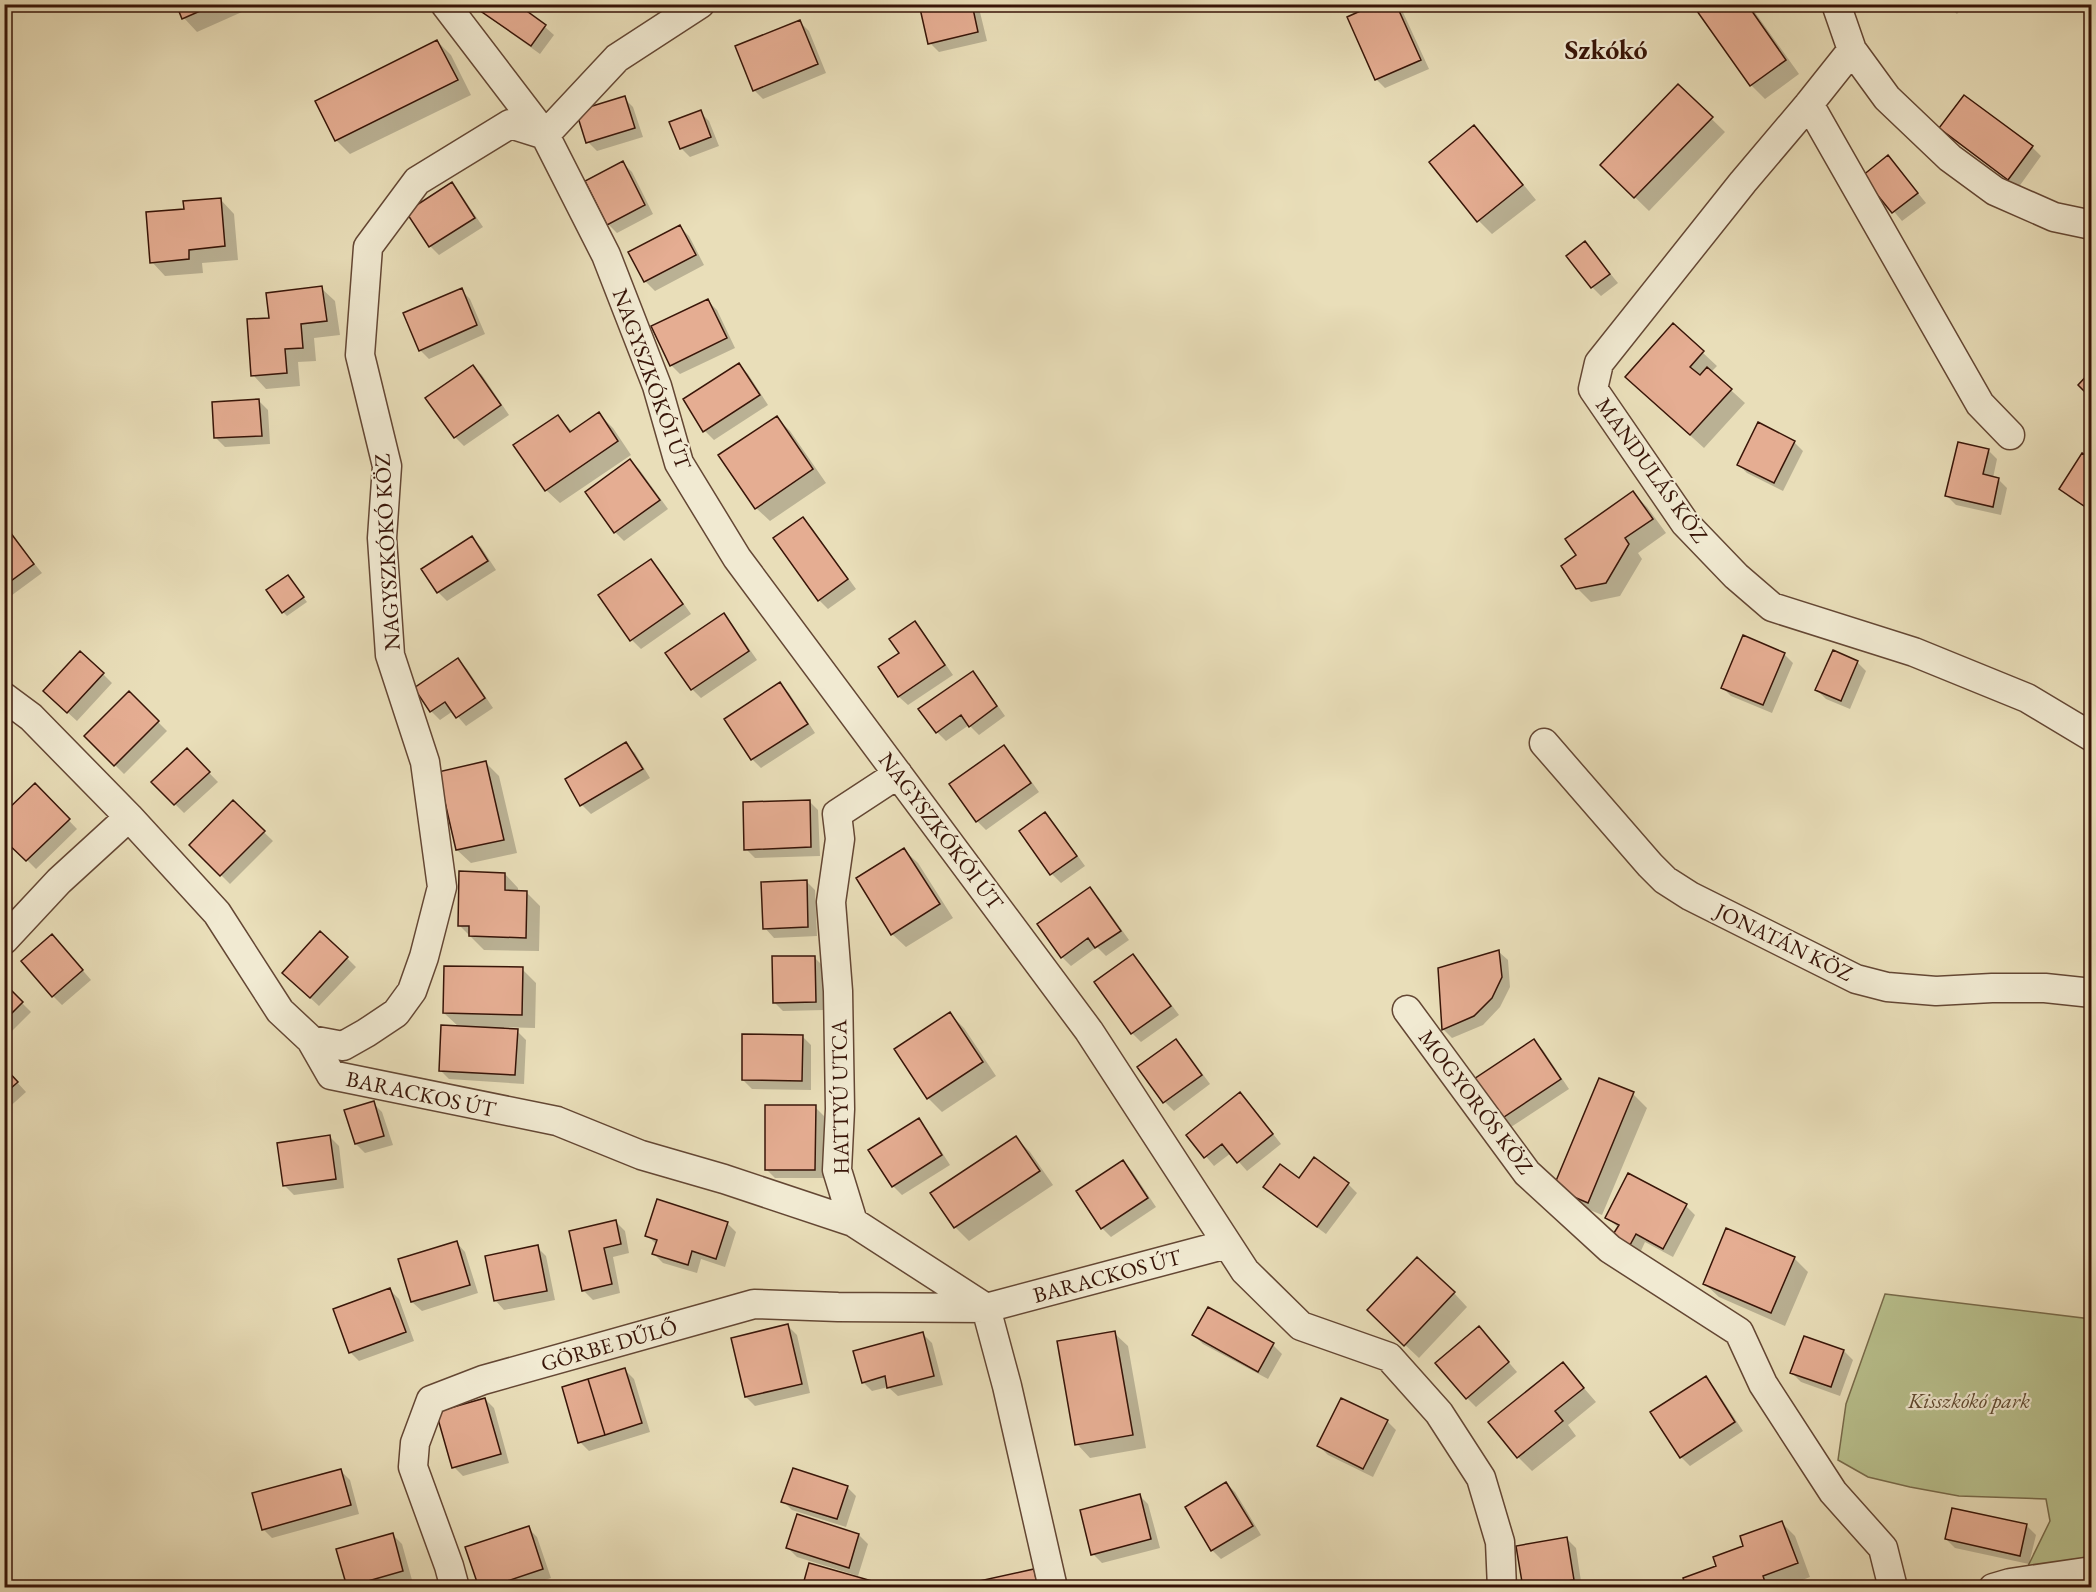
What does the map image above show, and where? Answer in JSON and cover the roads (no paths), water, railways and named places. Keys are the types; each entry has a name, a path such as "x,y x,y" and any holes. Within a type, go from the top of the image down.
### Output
{"street":[{"name":"NAGYSZKÓKÓI ÚT","path":"444,4 545,135 606,255 657,386 679,463 738,558 1089,1031 1245,1270 1301,1326 1389,1357 1439,1413 1481,1478 1500,1542 1502,1587"},
{"path":"545,135 617,58 700,4"},
{"path":"1836,4 1852,50 1887,98 1950,158 1995,191 2054,217 2091,225"},
{"name":"MANDULÁS KÖZ","path":"1852,50 1599,363 1593,389 1685,523 1736,576 1772,607 1914,652 2027,698 2091,737"},
{"path":"1809,104 1980,404 2010,435"},
{"name":"NAGYSZKÓKÓ KÖZ","path":"311,1040 343,1046 396,1013 412,990 424,957 442,887 425,762 390,655 382,538 387,466 360,355 368,247 417,181 510,124 545,135"},
{"name":"BARACKOS ÚT","path":"4,697 32,717 129,817 217,913 280,1011 311,1040 331,1075 557,1121 641,1155 724,1179 853,1222"},
{"name":"JONATÁN KÖZ","path":"1544,743 1665,880 1690,896 1856,979 1887,987 1936,991 2045,988 2091,993"},
{"name":"HATTYÚ UTCA","path":"853,1222 837,1170 840,1109 838,991 831,902 840,839 837,814 898,774"},
{"path":"4,940 59,880 129,817"},
{"name":"MOGYORÓS KÖZ","path":"1407,1010 1527,1173 1610,1249 1739,1332 1763,1384 1833,1492 1883,1548 1893,1587"},
{"path":"853,1222 986,1308 1007,1386 1053,1587"},
{"name":"BARACKOS ÚT","path":"986,1308 1227,1244"},
{"name":"GÖRBE DŰLŐ","path":"455,1587 413,1467 415,1443 431,1400 483,1380 754,1304 986,1308"},
{"path":"1993,1587 2091,1572"}],"district":[{"name":"Szkókó","path":"1606,49"}],"park label":[{"name":"Kisszkókó park","path":"1969,1400"}]}
